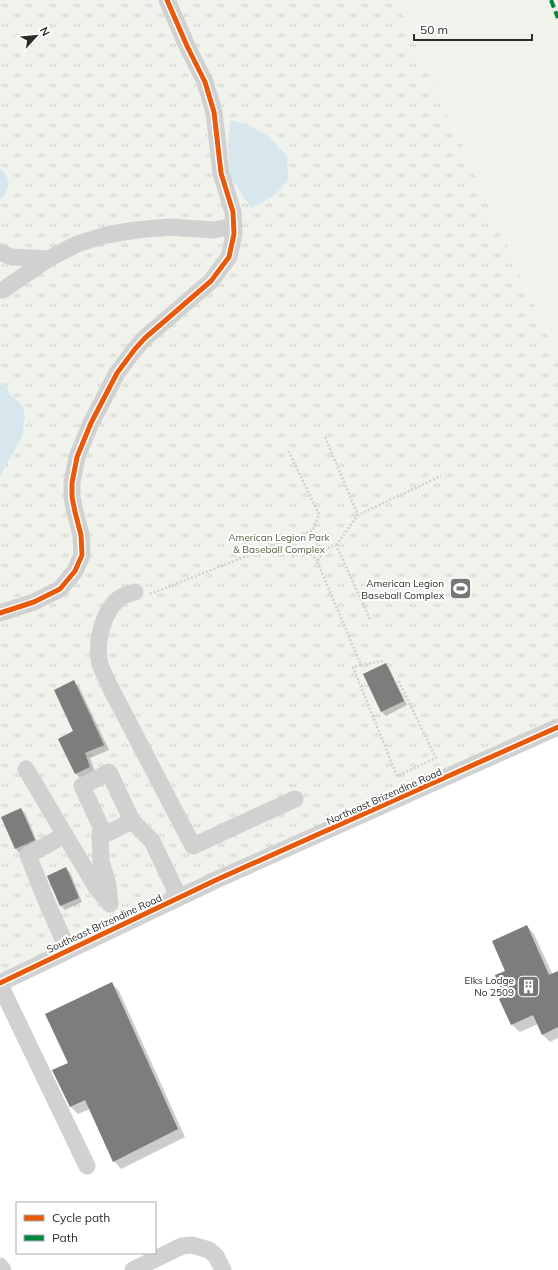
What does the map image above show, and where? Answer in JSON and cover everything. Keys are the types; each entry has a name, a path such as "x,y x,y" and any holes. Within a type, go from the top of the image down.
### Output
{"street":[{"path":"0,614 34,602 60,589 75,571 82,555 81,535 75,512 72,483 77,457 83,440 117,373 134,349 211,280 229,257 234,234 233,212 221,173 214,112 205,82 187,46 168,0"},
{"path":"0,290 3,290 48,259 77,244 106,235 169,227 214,230 234,226"},
{"path":"0,252 11,257 48,259"},
{"path":"135,592 122,597 108,611 100,629 100,664 110,687 194,846 296,799"},
{"name":"Northeast Brizendine Road","path":"216,880 558,727"},
{"path":"26,769 96,887 110,904 120,925"},
{"path":"110,904 108,885 101,861 101,827 82,786 109,772 132,821 152,842 175,889 172,901"},
{"path":"100,837 132,821"},
{"path":"65,835 28,855 68,950"},
{"name":"Southeast Brizendine Road","path":"0,984 216,880"},
{"path":"0,984 87,1166"},
{"path":"132,1270 182,1246 192,1245 209,1250 216,1256 223,1270"},
{"path":"0,1266 2,1270"}],"path":[{"path":"325,437 358,515"},
{"path":"135,592 149,594 313,530 319,514 288,450"},
{"path":"317,561 326,549 336,546 358,515 441,476"},
{"path":"288,540 293,556 305,551 317,561 361,665"},
{"path":"336,546 370,619"},
{"path":"383,661 353,667 397,776 436,758 398,680"}],"green space":[{"name":"American Legion Park & Baseball Complex","path":"0,0 396,0 558,358 558,727 0,983"},
{"path":"396,0 558,0 558,358"}],"shaded area":[{"path":"231,120 250,126 268,136 287,156 288,180 275,195 251,208 230,176 228,143"},
{"path":"0,169 4,172 8,180 8,184 0,200"},
{"path":"0,382 7,388 10,395 22,405 25,416 22,437 0,476"}],"building":[{"path":"386,663 404,701 381,712 363,674"},
{"path":"74,680 104,745 85,753 90,767 75,774 58,739 73,731 54,690"},
{"path":"21,808 35,840 15,849 1,817"},
{"path":"66,867 79,898 60,906 47,876"},
{"name":"Elks Lodge No 2509","path":"527,925 549,975 558,971 558,1027 542,1035 533,1015 511,1025 499,999 504,996 495,975 505,971 492,941"},
{"path":"112,982 178,1129 113,1162 85,1100 70,1107 52,1070 68,1063 45,1014"}],"marked path":[{"path":"551,0 558,18"}],"cycle path":[{"path":"0,613 34,602 60,589 75,571 82,555 81,535 72,497 72,483 77,457 91,423 117,373 135,349 145,338 211,281 229,257 234,234 233,212 221,173 214,112 205,82 167,0"},
{"path":"0,983 216,880 558,727"}],"place":[{"name":"American Legion Baseball Complex","path":"460,589"},
{"name":"Elks Lodge No 2509","path":"529,986"}]}
